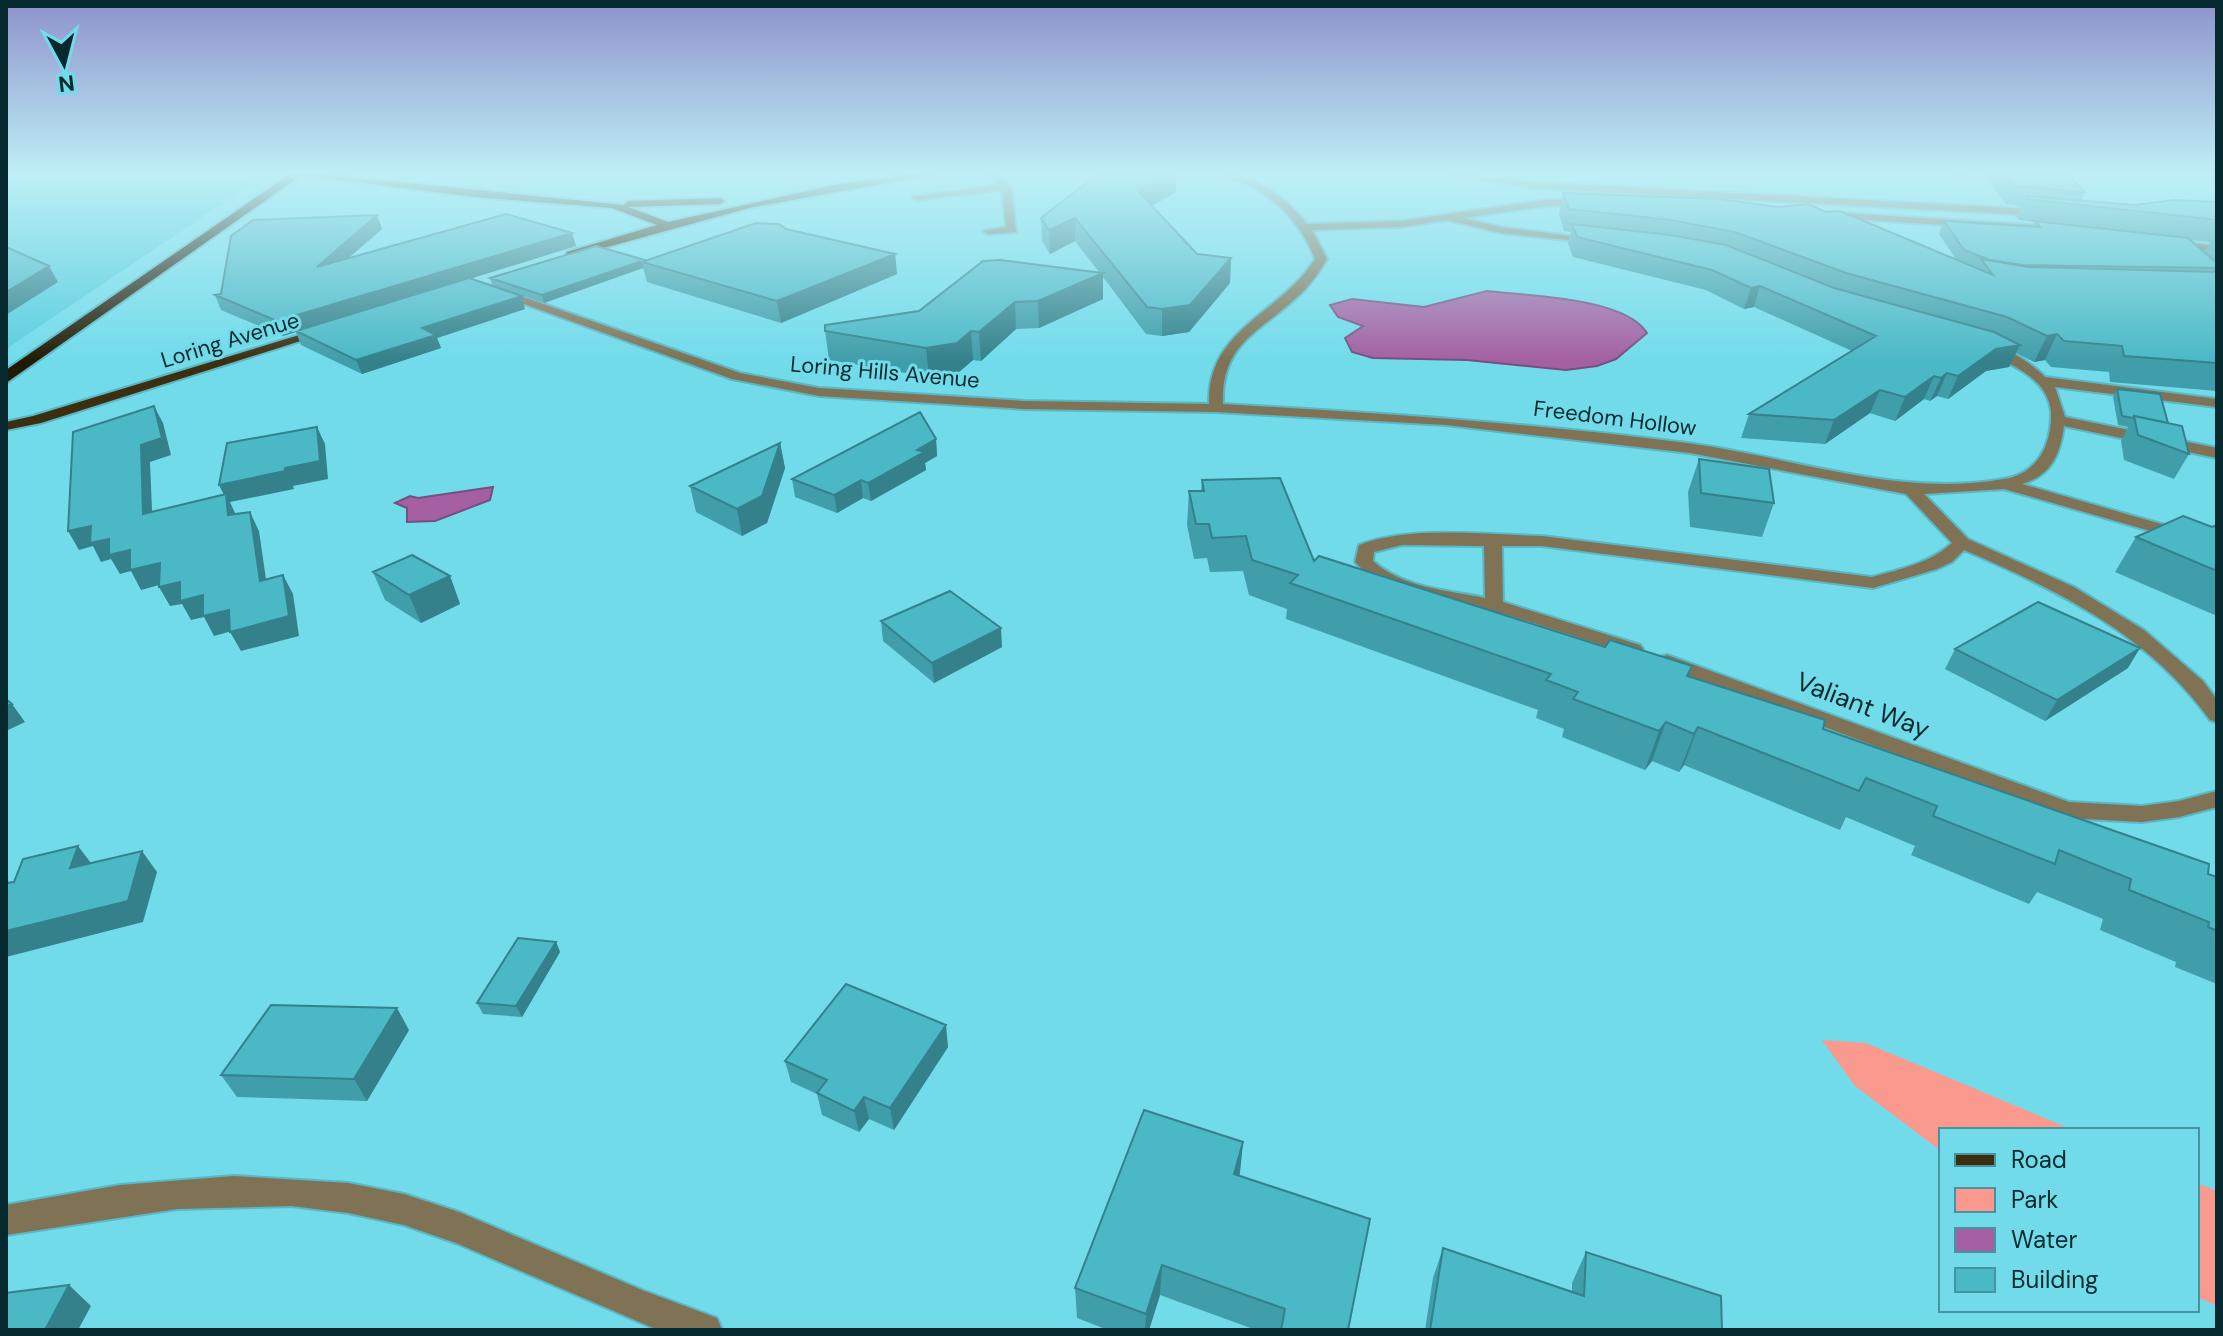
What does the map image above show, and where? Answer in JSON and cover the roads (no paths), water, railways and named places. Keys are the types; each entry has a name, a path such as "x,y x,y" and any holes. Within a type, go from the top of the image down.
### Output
{"highway":[{"path":"9,374 208,236"}],"main road":[{"path":"563,257 629,236"},
{"name":"Loring Avenue","path":"6,426 36,420 344,325"}],"street":[{"path":"1216,408 1212,387 1214,371 1226,354 1256,322 1314,277 1321,259 1309,236"},
{"path":"1559,236 1611,242"},
{"path":"2154,241 2217,249"},
{"path":"2185,245 2202,265"},
{"name":"Loring Hills Avenue","path":"485,289 737,376 819,392 1024,405 1216,408"},
{"path":"1978,345 2011,357 2044,381 2052,391 2058,420 2217,453"},
{"path":"2044,381 2217,403"},
{"name":"Freedom Hollow","path":"1216,408 1406,418 1607,437 1765,460 1911,490 2005,484 2032,476 2052,454 2058,420"},
{"name":"Freedom Hollow","path":"2005,484 2217,545"},
{"path":"1911,490 1962,543 2035,576 2142,638 2182,671 2217,715"},
{"path":"1493,539 1494,605"},
{"name":"Valiant Way","path":"1962,543 1946,558 1931,565 1873,583 1651,552 1493,539 1386,541 1365,549 1363,556 1368,568 1396,582 1494,605 1592,634 2066,810 2114,817 2155,814 2217,799"},
{"path":"6,1220 151,1196 227,1190 300,1190 362,1199 457,1227 567,1277 705,1330"}],"water":[{"path":"1487,291 1597,305 1635,321 1647,333 1616,359 1597,366 1566,370 1467,360 1373,358 1352,352 1345,338 1363,326 1338,317 1330,305 1352,299 1424,307"},
{"path":"493,487 490,500 435,521 407,522 407,508 395,503 410,496 418,498"}]}
